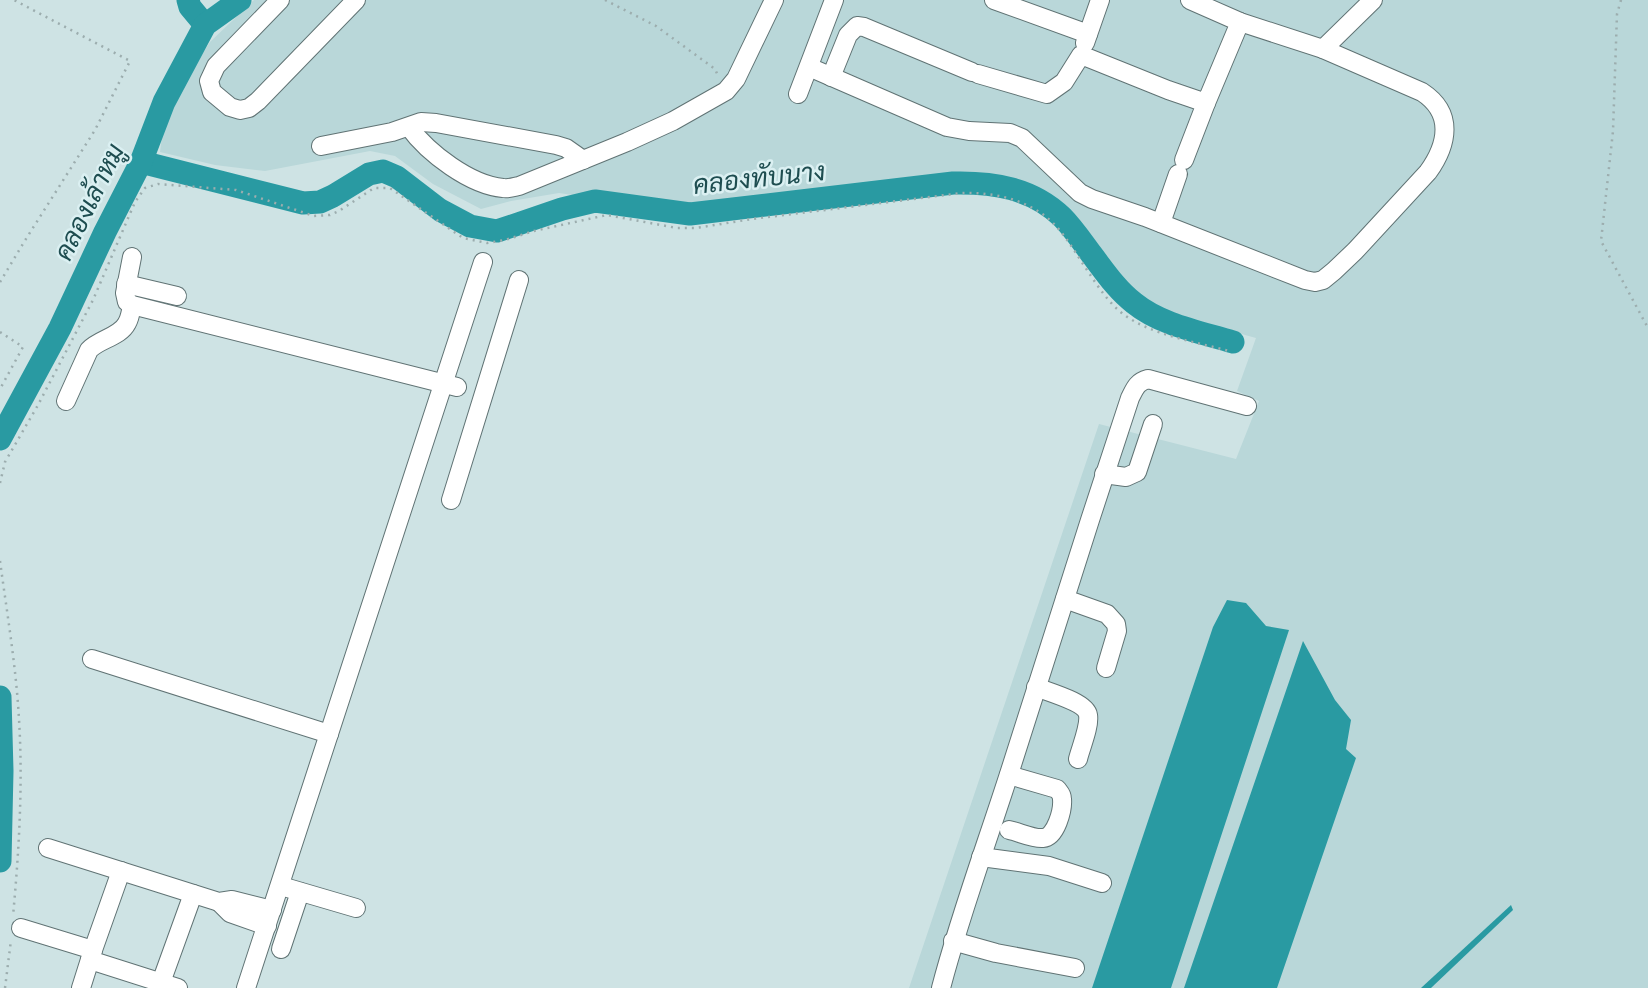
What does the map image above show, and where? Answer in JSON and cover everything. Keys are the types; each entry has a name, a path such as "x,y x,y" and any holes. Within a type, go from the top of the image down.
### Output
{"lane":[{"path":"280,0 216,66 209,81 212,92 230,107 240,110 249,108 258,101 356,0"},
{"path":"409,127 416,137 453,167 476,180 506,189 519,186 673,121 726,91 736,79 775,0"},
{"path":"798,94 834,0"},
{"path":"994,0 1088,34"},
{"path":"831,77 848,35 857,26 975,73 1047,94 1064,82 1081,55 1100,0"},
{"path":"809,67 947,127 1010,133 1022,138 1080,193 1304,280 1323,280 1355,251 1437,160 1444,142 1443,116 1438,106 1422,92 1323,49 1240,22 1190,0"},
{"path":"1323,49 1373,0"},
{"path":"1161,223 1240,22"},
{"path":"1081,55 1206,103"},
{"path":"321,146 421,122 556,145 566,148 583,160"},
{"path":"132,257 126,284 126,299 132,305 454,386 482,396"},
{"path":"246,988 329,734 454,386 483,262"},
{"path":"451,500 519,280"},
{"path":"126,284 177,296"},
{"path":"66,401 89,350 125,327 132,305"},
{"path":"941,988 953,941 1009,775 1104,474 1136,386 1148,379 1247,406"},
{"path":"1104,474 1126,477 1137,472 1153,424"},
{"path":"1065,599 1107,614 1116,624 1117,631 1106,668"},
{"path":"92,659 329,734"},
{"path":"1036,687 1086,709 1088,722 1078,758"},
{"path":"1009,775 1057,789 1063,801 1056,828 1046,838 1009,830"},
{"path":"48,848 219,902 230,913 270,918"},
{"path":"981,857 1049,866 1102,883"},
{"path":"81,988 121,871"},
{"path":"281,886 356,908"},
{"path":"281,949 300,892"},
{"path":"15,928 92,955 166,986 193,894"},
{"path":"953,941 996,953 1075,968"}],"path":[{"path":"0,282 95,131 130,61 14,0"},
{"path":"605,0 656,26 715,69 726,91"},
{"path":"1621,0 1617,14 1613,131 1601,241 1648,328"},
{"path":"0,483 5,463 93,299 135,202 145,188 158,184 236,190 314,216 330,215 339,211 374,188 390,188 463,238 487,243 607,215 677,228 696,228 948,194 982,192 1018,201 1045,216 1064,237 1106,297 1133,321 1229,351"},
{"path":"0,332 23,347 0,389"},
{"path":"0,561 18,703 21,808 15,928 5,988"}],"shaded area":[{"path":"254,0 1648,0 1648,988 909,988 1099,424 1236,459 1259,401 1237,391 1256,338 1158,311 1140,299 1050,202 1025,186 827,190 666,209 559,193 481,209 433,184 395,156 370,151 265,171 215,165 160,152 165,112 210,42"}],"water":[{"path":"1227,600 1246,603 1266,626 1289,630 1171,988 1092,988 1213,627"},
{"path":"1303,641 1335,700 1351,720 1346,749 1356,758 1277,988 1184,988"},
{"path":"1511,905 1513,910 1431,988 1421,988"}],"waterway":[{"path":"188,0 190,7 205,25"},
{"name":"คลองเล้าหมู","path":"0,439 60,328 141,162 164,102 205,25 240,0"},
{"name":"คลองทับนาง","path":"141,162 303,203 320,202 369,174 383,171 397,177 440,210 470,226 497,231 595,201 690,214 953,183 997,186 1038,199 1062,217 1117,287 1145,311 1181,327 1233,342"},
{"name":"คลองเล้าหมู","path":"0,697 0,861"}]}
